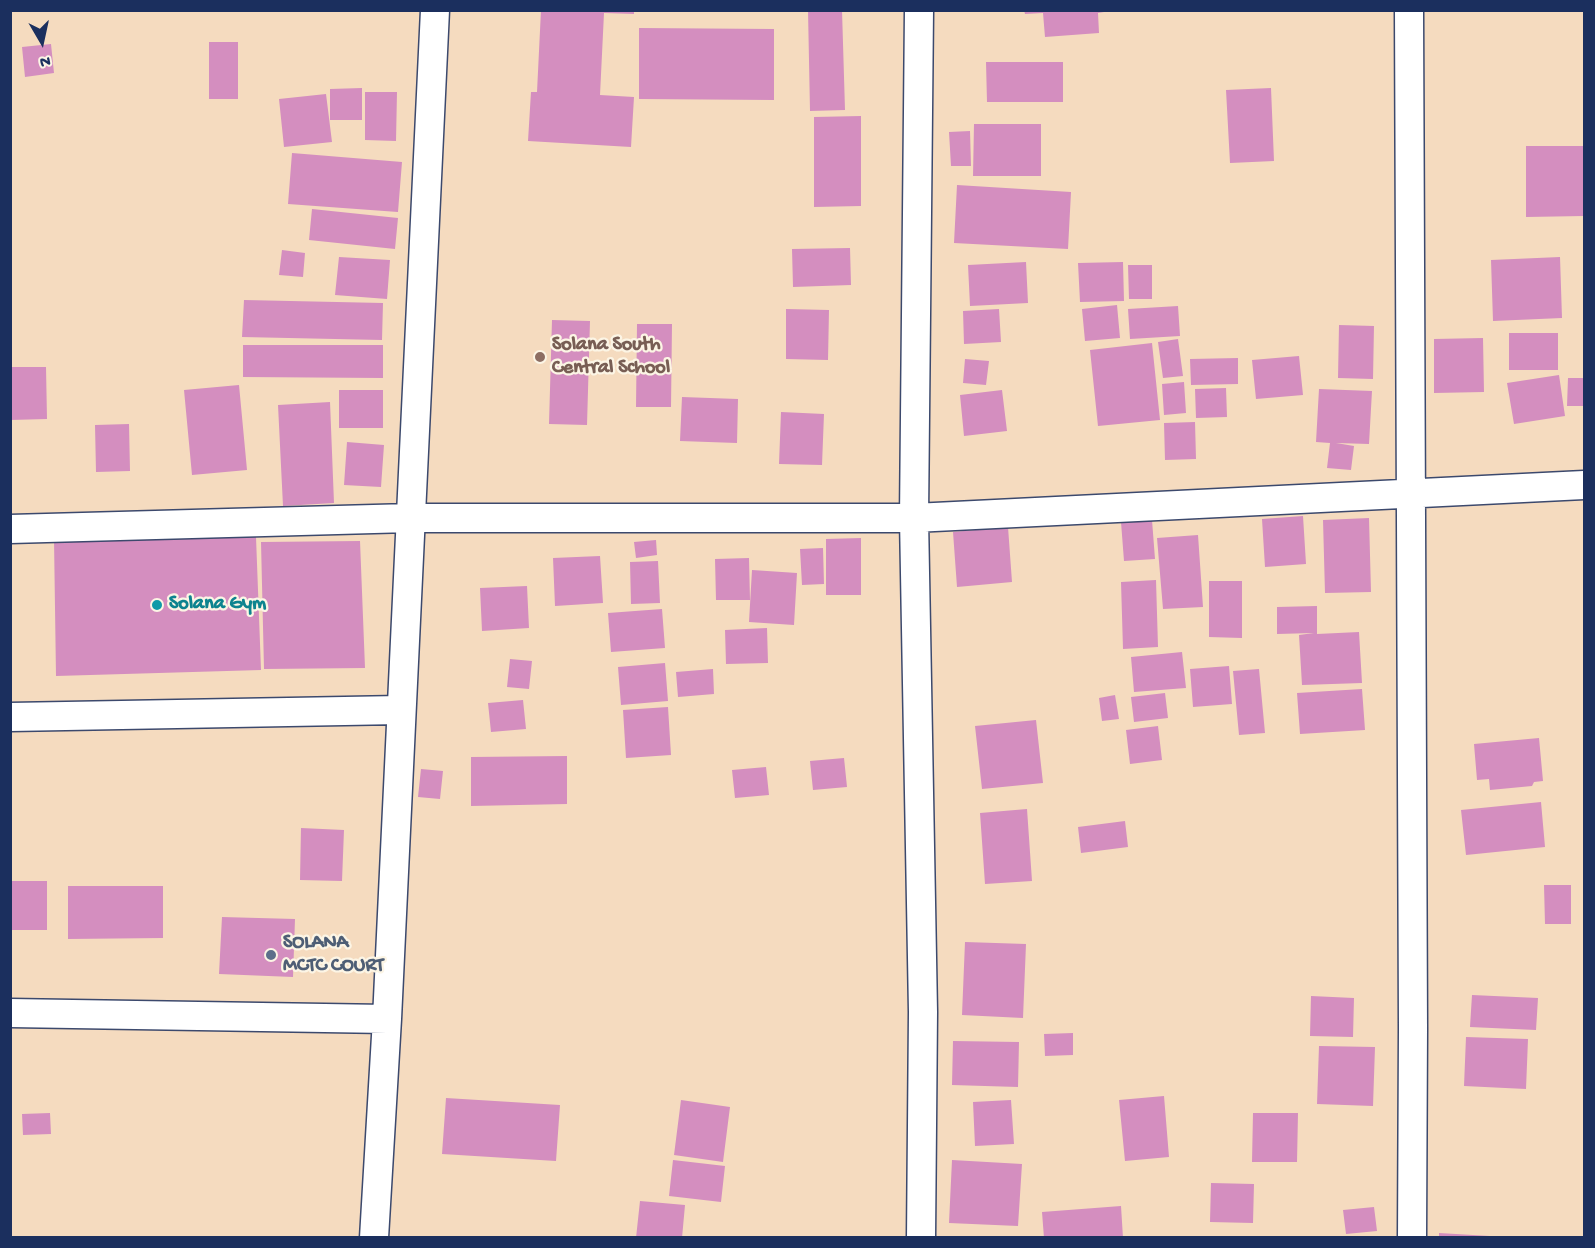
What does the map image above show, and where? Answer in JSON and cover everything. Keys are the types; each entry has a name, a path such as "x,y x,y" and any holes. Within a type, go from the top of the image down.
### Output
{"street":[{"path":"374,1238 387,1019 435,10"},
{"path":"919,10 914,518 922,1012 921,1238"},
{"path":"1409,10 1412,1238"},
{"path":"10,529 410,518 914,518 1584,485"},
{"path":"10,717 400,710"},
{"path":"10,1013 387,1019"}],"building":[{"path":"541,10 634,10 634,14 604,13 600,95 634,97 631,147 528,141 531,92 537,92"},
{"path":"808,10 842,10 845,110 810,111"},
{"path":"1024,10 1104,10 1104,12 1098,13 1099,33 1045,37 1043,13 1025,14"},
{"path":"639,28 774,29 774,100 639,99"},
{"path":"209,42 238,42 238,99 209,99"},
{"path":"51,44 54,73 25,77 22,47"},
{"path":"986,62 1063,62 1063,102 987,102"},
{"path":"362,88 362,120 330,120 330,89"},
{"path":"1271,88 1274,161 1230,163 1226,90"},
{"path":"365,92 397,92 396,141 365,140"},
{"path":"326,94 332,142 284,147 279,99"},
{"path":"861,116 861,206 814,207 814,117"},
{"path":"974,124 1041,124 1041,176 973,176"},
{"path":"970,131 971,166 951,166 949,132"},
{"path":"1526,146 1584,146 1584,216 1526,217"},
{"path":"292,153 402,162 398,212 288,204"},
{"path":"957,185 1071,192 1068,249 954,243"},
{"path":"312,209 398,218 395,249 309,240"},
{"path":"850,248 851,285 793,287 792,249"},
{"path":"282,250 305,253 303,277 279,275"},
{"path":"339,257 390,260 387,299 335,295"},
{"path":"1560,257 1562,318 1493,321 1491,260"},
{"path":"1026,262 1028,303 970,306 968,265"},
{"path":"1123,262 1124,301 1080,302 1078,263"},
{"path":"1128,265 1152,265 1152,299 1129,299"},
{"path":"244,300 383,303 382,340 242,337"},
{"path":"1117,305 1120,338 1085,341 1082,309"},
{"path":"1178,306 1180,336 1130,339 1128,309"},
{"path":"786,309 829,310 828,360 786,359"},
{"path":"999,309 1001,342 964,344 963,311"},
{"path":"552,320 590,321 587,425 549,424"},
{"path":"637,324 672,324 671,407 636,407"},
{"path":"1339,325 1374,326 1373,379 1338,378"},
{"path":"1509,333 1558,333 1558,370 1509,370"},
{"path":"1483,338 1484,392 1434,393 1434,339"},
{"path":"1178,339 1183,376 1163,378 1158,342"},
{"path":"1152,343 1160,420 1098,426 1090,350"},
{"path":"243,345 383,345 383,378 243,377"},
{"path":"1299,356 1303,395 1256,399 1252,360"},
{"path":"1238,358 1238,384 1191,385 1190,359"},
{"path":"965,359 989,361 986,385 963,383"},
{"path":"10,367 46,367 47,419 10,420"},
{"path":"1559,375 1565,416 1514,424 1507,383"},
{"path":"1568,378 1584,378 1584,406 1567,406"},
{"path":"1184,382 1186,413 1164,415 1162,384"},
{"path":"239,385 247,470 192,475 184,390"},
{"path":"1226,388 1227,417 1196,418 1195,389"},
{"path":"1319,389 1372,391 1369,444 1336,443 1354,446 1351,470 1327,468 1330,443 1316,442"},
{"path":"339,390 383,390 383,428 339,428"},
{"path":"1002,390 1007,431 964,436 960,395"},
{"path":"682,397 738,399 737,443 680,441"},
{"path":"330,402 334,503 283,506 278,405"},
{"path":"781,412 824,414 822,465 779,464"},
{"path":"1195,422 1196,459 1165,460 1164,423"},
{"path":"129,424 130,471 96,472 95,425"},
{"path":"347,442 384,445 381,487 344,485"},
{"path":"1303,516 1306,564 1265,567 1262,519"},
{"path":"1369,518 1371,592 1325,593 1323,520"},
{"path":"1152,520 1155,559 1124,561 1121,522"},
{"path":"1008,527 1012,582 957,587 953,532"},
{"path":"1198,535 1203,607 1163,609 1157,538"},
{"name":"Solana Gym","path":"256,537 261,670 56,676 54,539"},
{"path":"861,538 861,595 826,595 826,539"},
{"path":"656,540 657,555 636,558 634,542"},
{"path":"360,541 365,668 264,669 261,542"},
{"path":"823,548 824,584 802,585 800,549"},
{"path":"600,556 603,603 555,606 553,558"},
{"path":"749,558 750,600 716,600 715,559"},
{"path":"658,561 660,603 631,604 630,562"},
{"path":"752,570 797,573 794,625 749,622"},
{"path":"1156,580 1158,647 1123,649 1121,582"},
{"path":"1209,581 1242,581 1242,638 1209,637"},
{"path":"527,586 529,628 482,631 480,588"},
{"path":"1317,606 1317,634 1359,632 1362,683 1302,685 1299,635 1314,633 1277,634 1277,607"},
{"path":"662,609 665,648 611,652 608,613"},
{"path":"767,628 768,663 726,664 725,630"},
{"path":"1182,652 1186,688 1134,692 1131,657"},
{"path":"510,659 532,661 529,689 507,687"},
{"path":"665,663 668,701 621,705 618,667"},
{"path":"1229,666 1232,704 1193,707 1190,669"},
{"path":"713,669 714,694 678,697 676,672"},
{"path":"1259,669 1265,733 1239,735 1233,671"},
{"path":"1362,689 1365,730 1300,734 1297,693"},
{"path":"1165,693 1168,718 1134,722 1131,697"},
{"path":"1115,695 1119,719 1102,721 1099,698"},
{"path":"523,700 526,729 491,732 488,703"},
{"path":"668,707 671,755 626,758 623,710"},
{"path":"1036,720 1043,783 982,789 975,726"},
{"path":"1158,726 1162,760 1130,764 1126,730"},
{"path":"1539,738 1543,781 1534,782 1532,786 1490,790 1489,779 1477,780 1474,744"},
{"path":"567,756 567,804 471,806 471,757"},
{"path":"844,758 847,787 813,790 810,761"},
{"path":"766,767 769,795 735,798 732,770"},
{"path":"421,769 443,771 440,799 418,797"},
{"path":"1541,802 1545,847 1466,855 1461,810"},
{"path":"1027,809 1032,881 985,884 980,813"},
{"path":"1125,821 1128,847 1081,853 1078,827"},
{"path":"301,828 344,830 342,881 300,880"},
{"path":"10,881 47,881 47,930 10,930"},
{"path":"1544,885 1571,885 1571,924 1545,924"},
{"path":"68,886 163,886 163,938 68,939"},
{"path":"222,917 295,919 293,977 219,974"},
{"path":"965,942 1026,944 1023,1018 962,1015"},
{"path":"1472,995 1538,998 1536,1030 1470,1027"},
{"path":"1311,996 1354,998 1353,1037 1310,1036"},
{"path":"1073,1033 1073,1055 1045,1056 1044,1034"},
{"path":"1466,1037 1528,1039 1526,1089 1464,1086"},
{"path":"953,1041 1019,1042 1018,1087 952,1085"},
{"path":"1319,1046 1375,1047 1373,1106 1317,1104"},
{"path":"1164,1096 1169,1157 1125,1161 1119,1100"},
{"path":"446,1098 560,1105 556,1161 442,1154"},
{"path":"681,1100 730,1107 723,1162 674,1155"},
{"path":"1011,1100 1014,1144 975,1146 973,1102"},
{"path":"50,1113 51,1134 23,1135 22,1114"},
{"path":"1253,1113 1298,1113 1297,1162 1252,1162"},
{"path":"673,1160 725,1166 721,1202 669,1196"},
{"path":"952,1160 1022,1164 1018,1226 949,1223"},
{"path":"1211,1183 1254,1184 1253,1223 1210,1222"},
{"path":"640,1201 685,1205 682,1238 636,1238"},
{"path":"1121,1206 1123,1238 1044,1238 1042,1212"},
{"path":"1374,1207 1377,1231 1346,1234 1343,1210"},
{"path":"1439,1233 1490,1236 1490,1238 1439,1238"}],"place":[{"name":"Solana South Central School","path":"540,357"},
{"name":"Solana Gym","path":"157,605"},
{"name":"SOLANA MCTC COURT","path":"271,955"}]}
